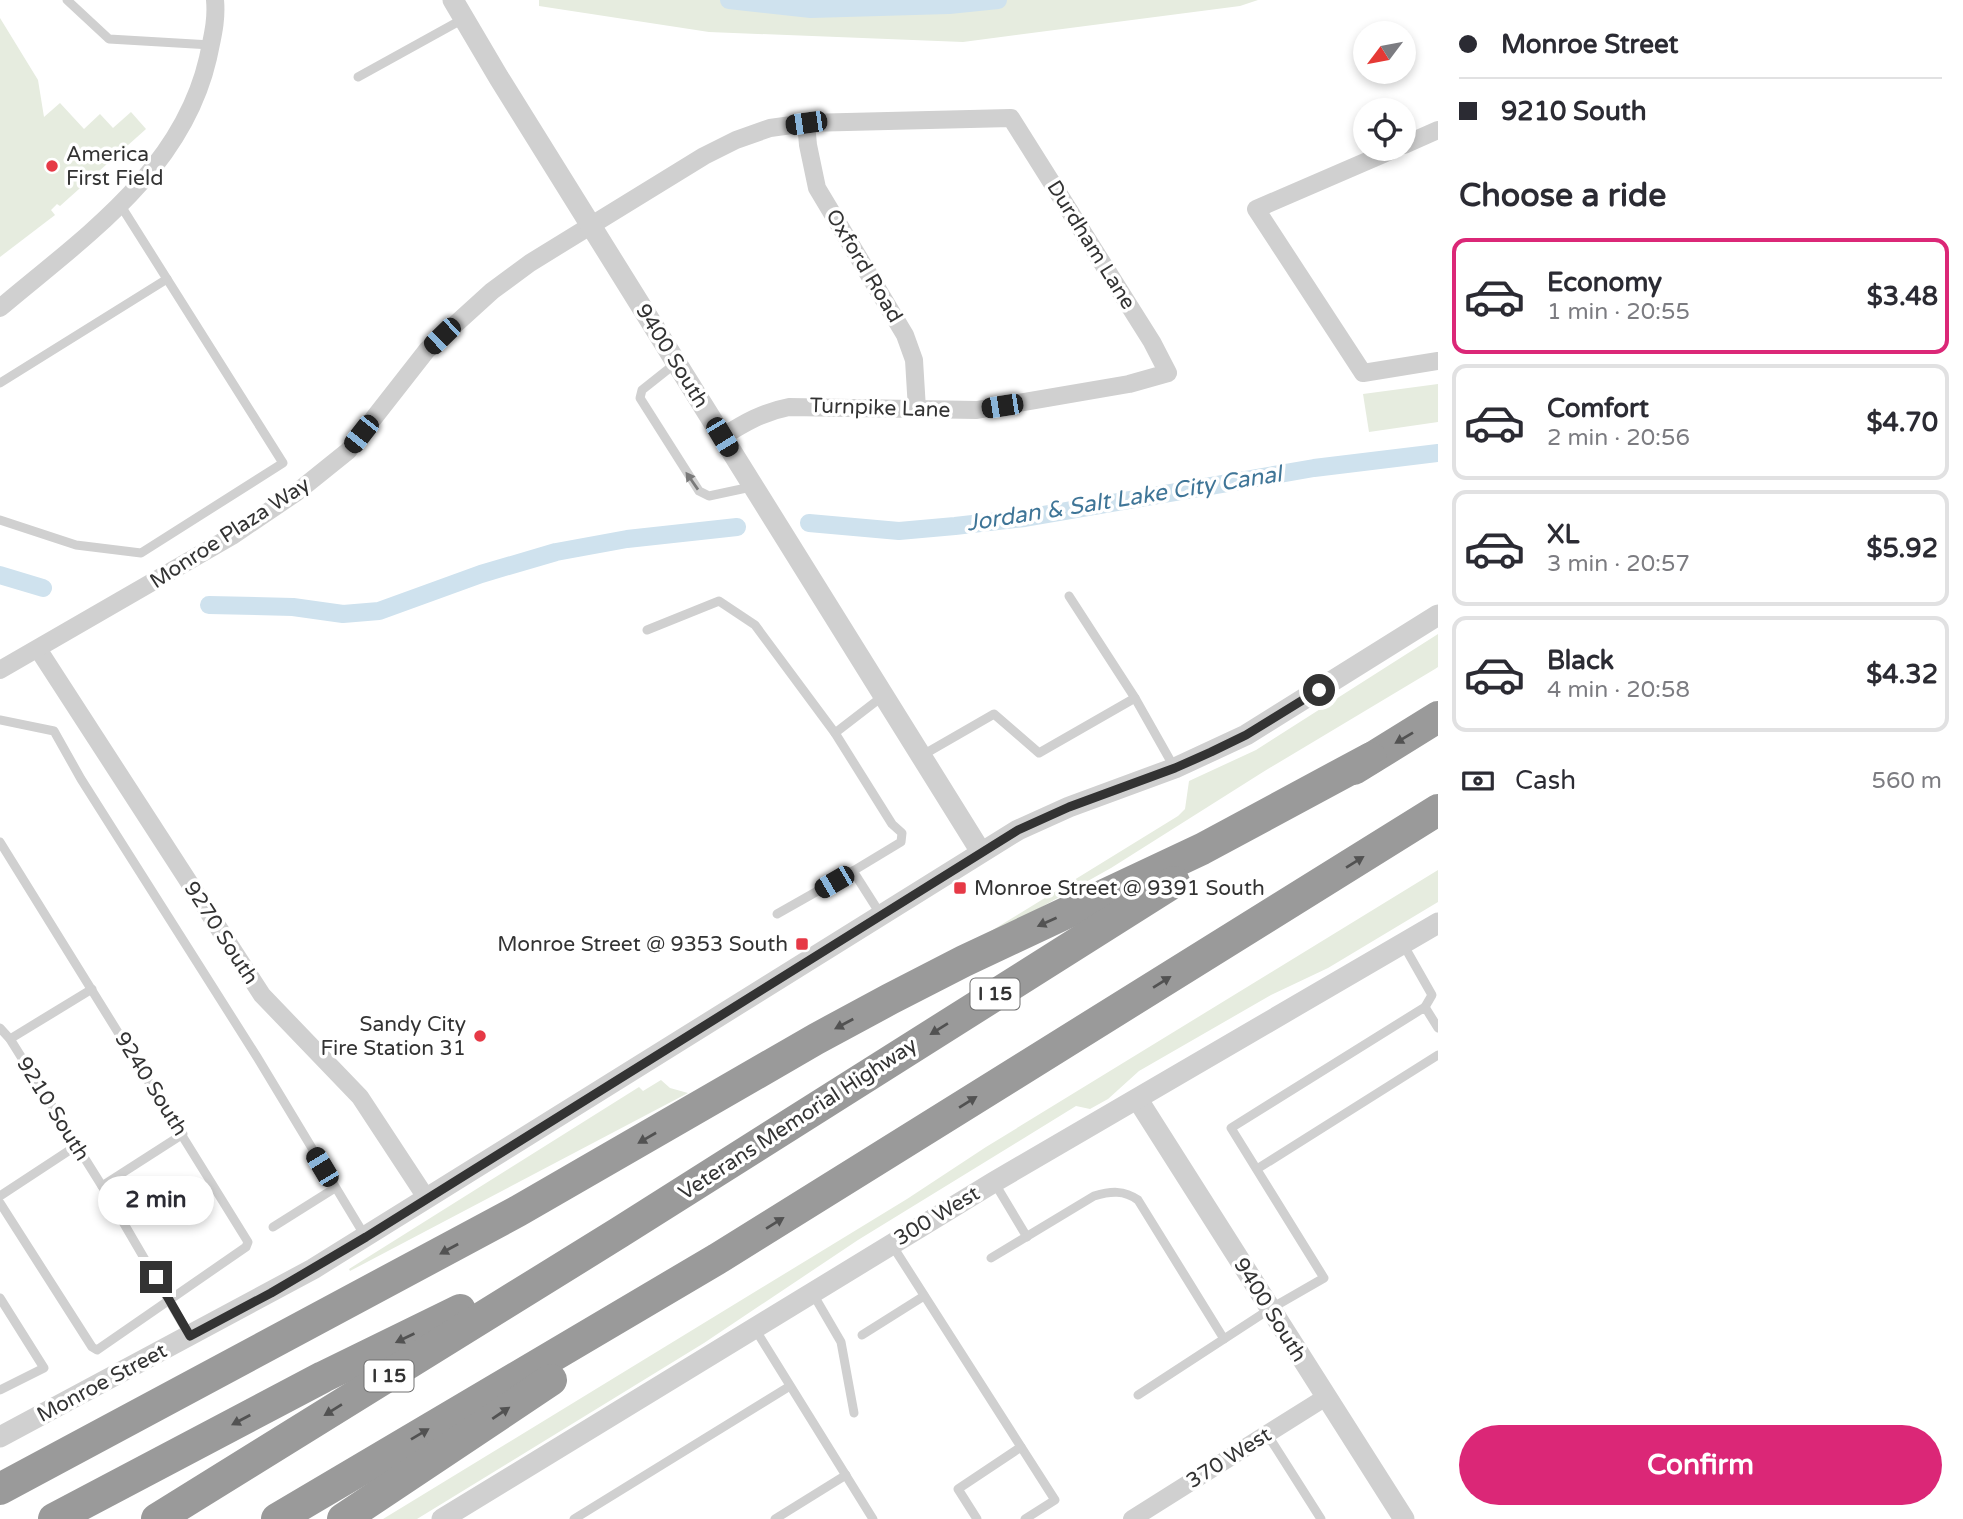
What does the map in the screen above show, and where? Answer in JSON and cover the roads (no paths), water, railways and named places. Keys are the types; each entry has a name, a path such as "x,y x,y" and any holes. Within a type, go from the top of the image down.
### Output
{"highway":[{"name":"Veterans Memorial Highway","path":"158,1519 1438,717"},
{"path":"0,1489 506,1217 877,1006 964,961 1202,849 1370,758"},
{"path":"277,1519 717,1259 1438,810"},
{"path":"54,1519 323,1377 620,1232"},
{"path":"343,1519 569,1368 717,1259"}],"street":[{"path":"0,308 121,206 164,155 186,119 203,79 217,19 215,0"},
{"name":"9400 South","path":"458,9 981,852"},
{"name":"Monroe Plaza Way","path":"0,670 262,518 331,467 348,451 414,366 457,321 492,291 530,263 704,156 736,140 770,128 806,123 1011,118"},
{"name":"Durdham Lane","path":"1011,118 1152,342 1168,373"},
{"name":"Oxford Road","path":"806,123 817,188 905,335 915,360 917,409"},
{"path":"1416,140 1438,130"},
{"path":"1367,161 1256,209 1363,373 1438,361"},
{"name":"Turnpike Lane","path":"722,437 751,419 789,407 977,410 1129,384 1168,373"},
{"name":"Monroe Street","path":"0,1437 271,1293 366,1237 1018,830 1069,807 1211,752 1267,723 1438,615"},
{"name":"9270 South","path":"38,649 262,995 360,1097 427,1199"},
{"name":"300 West","path":"442,1519 464,1513 891,1244 1438,923"},
{"name":"9400 South","path":"1138,1100 1404,1519"},
{"name":"370 West","path":"1132,1519 1326,1397"}],"lane":[{"path":"67,0 109,40 211,45"},
{"path":"358,77 458,9"},
{"path":"0,520 76,545 141,553 283,463 121,206"},
{"path":"0,383 167,279"},
{"path":"676,363 642,390 640,398 699,491 709,496 753,487"},
{"path":"1069,596 1135,698 1175,768"},
{"path":"647,630 719,600 755,625 835,733 892,824 902,833 901,842 777,914"},
{"path":"835,733 883,696"},
{"path":"921,756 994,715 1039,752 1135,698"},
{"path":"0,720 54,731 366,1237"},
{"name":"9240 South","path":"0,842 3,854 92,989 248,1242 246,1247 169,1300"},
{"path":"853,871 881,915"},
{"path":"1138,1395 1324,1278 1231,1128 1425,1007 1435,995 1403,944"},
{"path":"3,1034 92,989"},
{"path":"1425,1007 1438,1028"},
{"name":"9210 South","path":"3,1034 102,1186 190,1336"},
{"path":"1256,1169 1438,1055"},
{"path":"102,1186 183,1134"},
{"path":"0,1196 76,1146"},
{"path":"994,1182 1027,1237"},
{"path":"273,1227 335,1188"},
{"path":"991,1258 1094,1196 1106,1192 1130,1194 1138,1200 1224,1339"},
{"path":"0,1203 94,1349 100,1349 169,1300"},
{"path":"891,1244 1055,1500 1025,1519"},
{"path":"812,1293 841,1342 854,1413"},
{"path":"862,1335 924,1296"},
{"path":"0,1298 44,1367 0,1390"},
{"path":"754,1328 873,1519"},
{"path":"574,1519 790,1386"},
{"path":"1268,1434 1321,1519"},
{"path":"977,1519 958,1489 1021,1447"},
{"path":"775,1519 846,1475"}],"waterway":[{"path":"729,0 811,9 949,5 998,0"},
{"name":"Jordan & Salt Lake City Canal","path":"809,523 899,531 955,526 1025,518 1314,468 1438,453"},
{"name":"Jordan & Salt Lake City Canal","path":"209,605 293,607 343,614 379,611 481,574 556,552 627,539 737,527"},
{"name":"Jordan & Salt Lake City Canal","path":"0,575 43,588"}],"place":[{"name":"America First Field","path":"52,166"},
{"name":"Monroe Street @ 9391 South","path":"960,888"},
{"name":"Monroe Street @ 9353 South","path":"802,944"},
{"name":"Sandy City Fire Station 31","path":"480,1036"}]}
